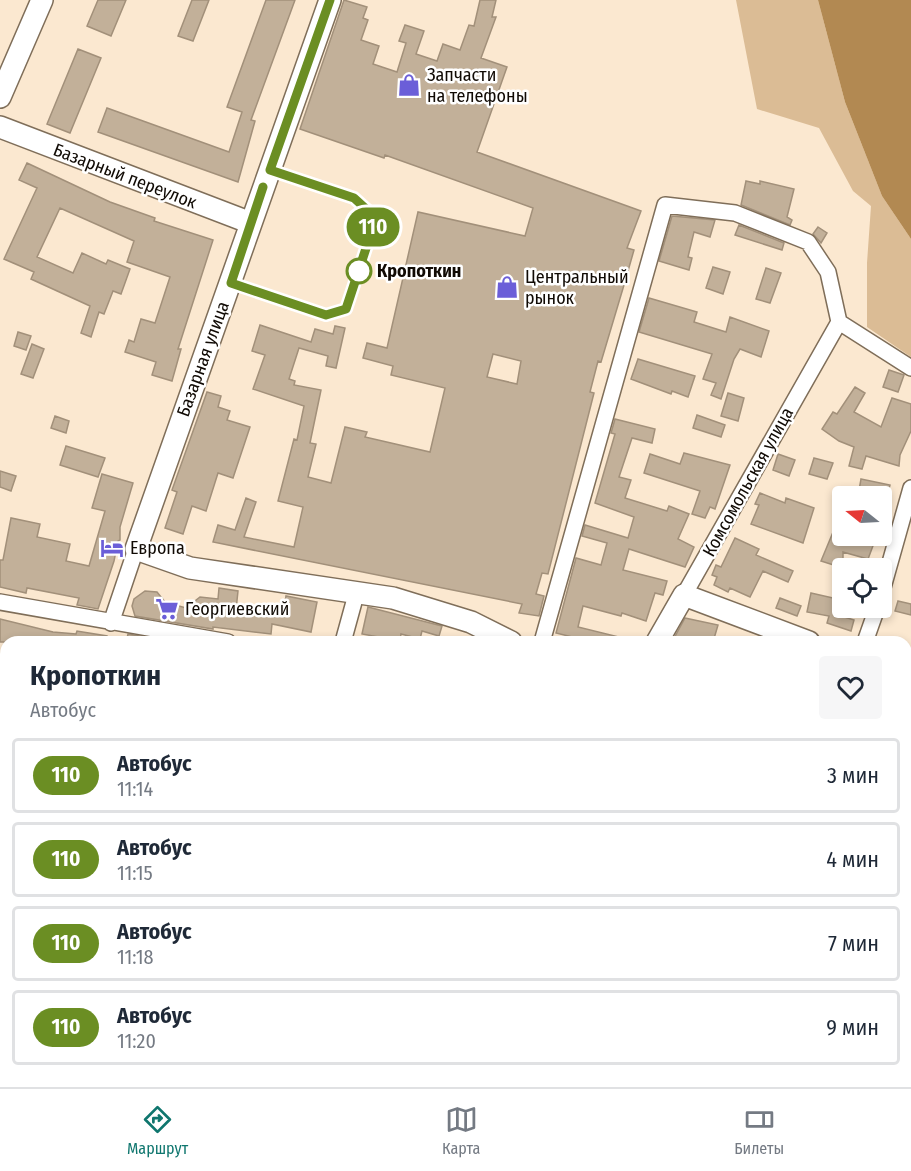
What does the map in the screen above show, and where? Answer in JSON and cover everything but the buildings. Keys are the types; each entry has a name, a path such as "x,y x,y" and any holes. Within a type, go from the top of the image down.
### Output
{"main road":[{"path":"0,97 42,0"},
{"name":"Базарная улица","path":"136,549 330,0"},
{"name":"Базарный переулок","path":"0,127 251,223"},
{"path":"136,549 200,570 357,591 428,607 471,622 499,636"},
{"path":"684,596 793,636"},
{"name":"Комсомольская улица","path":"661,636 684,596"}],"street":[{"path":"544,636 665,205 735,213 808,242 828,272 838,322 911,368"},
{"name":"Комсомольская улица","path":"684,596 838,322"},
{"path":"891,558 911,488"},
{"name":"Базарная улица","path":"111,623 136,549"},
{"path":"345,636 357,591"},
{"path":"0,602 191,636"},
{"path":"867,636 873,618"}],"shaded area":[{"path":"736,0 818,0 845,102 882,196 911,239 911,357 867,327 867,263 871,206 853,191 819,128 757,109"},
{"path":"818,0 911,0 911,239 882,196 845,102"}],"bus line":[{"name":"110","path":"263,187 231,283 326,315 346,309 376,218 354,198 270,170 330,0"}],"place":[{"name":"Запчасти на телефоны","path":"409,85"},
{"name":"Кропоткин","path":"359,271"},
{"name":"Центральный рынок","path":"507,287"},
{"name":"Европа","path":"112,548"},
{"name":"Георгиевский","path":"167,609"}]}
